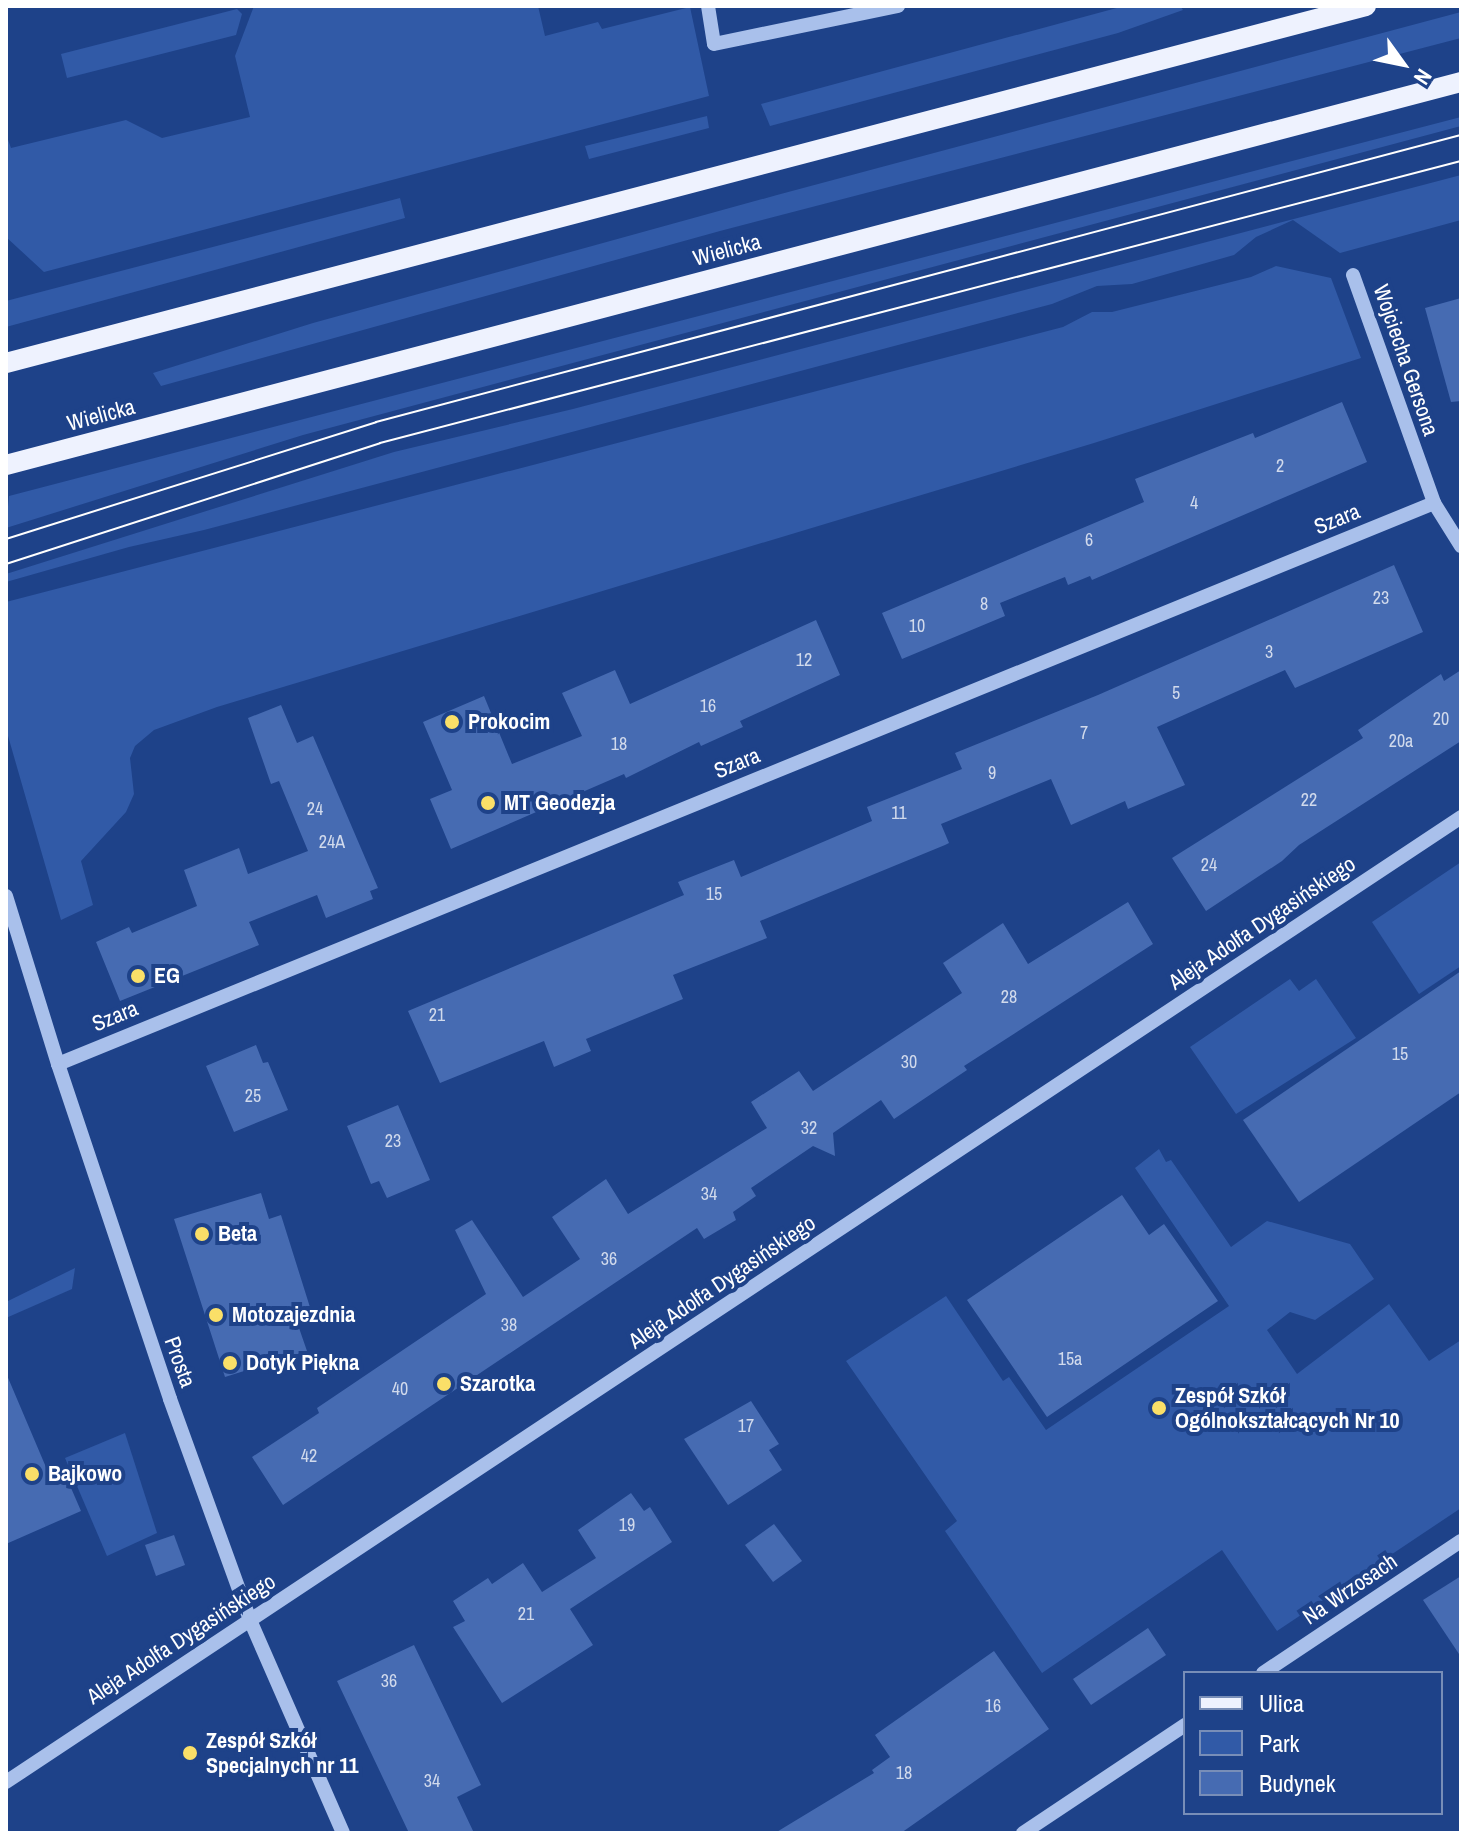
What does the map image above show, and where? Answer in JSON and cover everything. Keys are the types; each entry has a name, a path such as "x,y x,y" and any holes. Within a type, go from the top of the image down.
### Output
{"main road":[{"path":"6,363 1366,6"},
{"name":"Wielicka","path":"6,465 1461,82"}],"street":[{"path":"708,6 714,44 898,6"},
{"name":"Wojciecha Gersona","path":"1353,275 1434,503 1461,546"},
{"name":"Szara","path":"58,1064 1434,503"},
{"name":"Aleja Adolfa Dygasińskiego","path":"6,1782 1461,817"},
{"name":"Prosta","path":"6,896 140,1314 250,1620 343,1833"},
{"name":"Na Wrzosach","path":"1266,1671 1461,1541"},
{"path":"1023,1833 1183,1726"}],"green space":[{"path":"254,6 538,6 545,36 598,22 602,29 690,7 709,96 44,272 6,237 6,134 11,148 126,120 162,138 250,117 235,56"},
{"path":"1124,6 1180,6 1183,10 1118,33 770,126 761,104"},
{"path":"237,9 242,14 236,35 67,78 61,54"},
{"path":"1461,12 1461,38 720,231 161,386 153,373 313,323"},
{"path":"707,116 709,128 589,159 585,146"},
{"path":"1461,117 1461,126 303,435 6,528 9,496"},
{"path":"1461,175 1461,220 1340,253 1293,220 1256,237 1234,255 1132,284 1097,286 1052,304 6,582 6,574 394,452 573,409"},
{"path":"400,198 405,218 6,327 6,301"},
{"path":"1276,266 1331,278 1361,358 1094,443 217,707 154,730 135,746 130,758 134,794 126,812 81,861 93,905 61,920 6,729 6,602 1063,327 1092,312 1112,312 1251,277"},
{"path":"1461,862 1461,966 1419,994 1372,922"},
{"path":"1290,979 1299,991 1316,979 1356,1038 1236,1114 1190,1047"},
{"path":"1159,1149 1166,1162 1171,1160 1231,1247 1267,1221 1350,1244 1374,1279 1315,1320 1290,1312 1267,1330 1297,1374 1389,1304 1429,1361 1461,1340 1461,1508 1277,1631 1222,1550 1042,1673 945,1531 957,1521 846,1361 946,1296 1003,1381 1009,1377 1046,1430 1229,1306 1135,1168"},
{"path":"75,1268 72,1289 6,1318 6,1302"},
{"path":"125,1433 157,1533 107,1556 65,1458"}],"building":[{"path":"1461,298 1461,401 1451,402 1425,308"},
{"path":"1342,402 1367,462 1092,580 1090,576 1068,585 1065,577 1000,603 1005,616 902,659 882,613 1144,502 1135,479 1253,433 1255,438"},
{"path":"1394,565 1423,632 1295,688 1285,670 1157,727 1185,785 1128,809 1125,801 1071,825 1051,779 941,824 949,843 945,845 760,921 767,938 673,975 683,999 586,1039 591,1051 554,1067 544,1041 440,1083 408,1011 684,895 678,882 734,860 741,877 872,821 867,807 962,769 955,753 1098,695"},
{"path":"816,620 840,675 740,721 743,727 701,746 699,742 626,778 624,774 451,849 430,799 452,790 423,722 484,696 512,764 582,736 562,693 615,670 630,704"},
{"path":"1461,670 1461,741 1299,845 1282,861 1206,911 1172,858 1363,738 1358,730 1441,674 1444,681"},
{"path":"281,705 297,743 313,736 378,888 370,891 373,899 326,918 317,895 249,922 259,945 120,1001 96,942 129,927 132,933 197,906 184,870 239,848 248,874 308,851 279,781 271,784 248,718"},
{"path":"1128,902 1153,944 964,1066 967,1070 894,1119 881,1100 833,1133 835,1156 813,1146 751,1188 756,1196 733,1212 736,1220 704,1239 697,1228 283,1505 252,1457 319,1413 317,1408 486,1294 455,1230 472,1220 523,1297 580,1259 552,1217 606,1179 628,1214 767,1128 751,1102 799,1071 813,1091 962,993 943,963 1003,923 1028,964"},
{"path":"1461,971 1461,1092 1299,1202 1243,1120"},
{"path":"256,1045 263,1063 268,1062 288,1110 234,1132 206,1066"},
{"path":"398,1105 430,1180 387,1198 379,1181 371,1184 347,1126"},
{"path":"261,1193 269,1219 281,1215 314,1320 298,1325 307,1351 225,1377 174,1219"},
{"path":"1122,1195 1149,1235 1164,1224 1218,1301 1047,1417 967,1300"},
{"path":"6,1373 51,1479 65,1474 81,1511 6,1544"},
{"path":"751,1401 779,1444 769,1450 782,1470 728,1505 684,1439"},
{"path":"631,1493 644,1511 650,1507 672,1542 570,1609 593,1645 502,1703 453,1627 465,1621 453,1601 488,1578 492,1584 523,1563 542,1592 596,1558 578,1530"},
{"path":"774,1524 802,1561 773,1582 745,1545"},
{"path":"174,1535 185,1565 156,1576 145,1545"},
{"path":"1461,1576 1461,1657 1423,1600"},
{"path":"1148,1628 1166,1655 1091,1705 1073,1679"},
{"path":"414,1645 481,1785 457,1797 474,1833 409,1833 337,1681"},
{"path":"994,1651 1049,1729 901,1833 775,1833 874,1773 872,1770 890,1757 875,1735"}],"tram line":[{"path":"6,539 376,422 1461,135"},
{"path":"6,564 380,443 1461,161"}],"place":[{"name":"Prokocim","path":"452,722"},
{"name":"MT Geodezja","path":"488,803"},
{"name":"EG","path":"138,976"},
{"name":"Beta","path":"202,1234"},
{"name":"Motozajezdnia","path":"216,1315"},
{"name":"Dotyk Piękna","path":"230,1363"},
{"name":"Szarotka","path":"444,1384"},
{"name":"Zespół Szkół Ogólnokształcących Nr 10","path":"1159,1408"},
{"name":"Bajkowo","path":"32,1474"},
{"name":"Zespół Szkół Specjalnych nr 11","path":"190,1753"}]}
